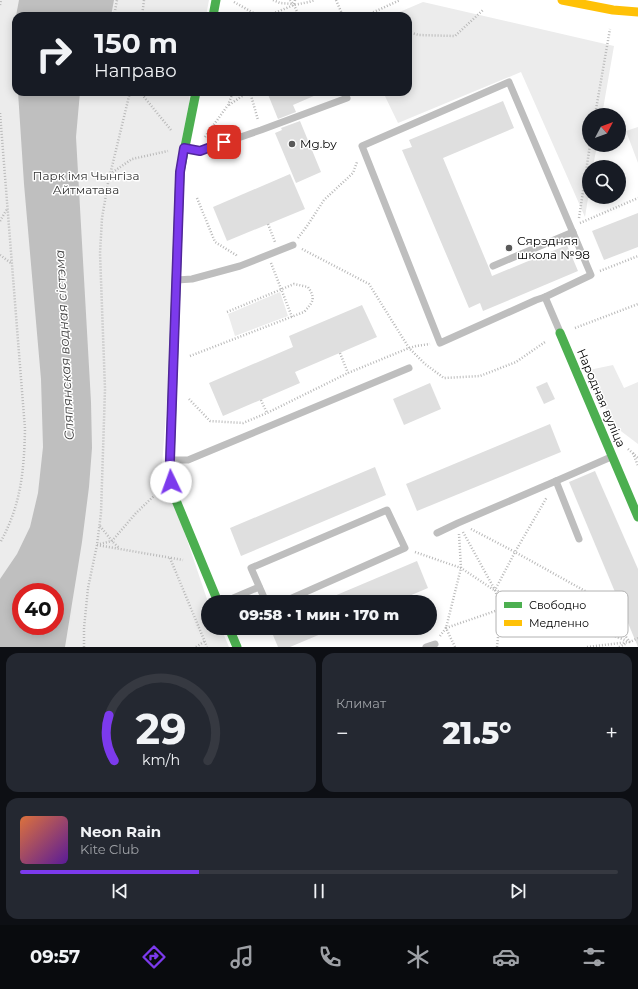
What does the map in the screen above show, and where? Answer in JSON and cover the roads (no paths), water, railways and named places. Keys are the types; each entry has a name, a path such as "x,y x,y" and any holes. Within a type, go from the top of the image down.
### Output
{"street":[{"path":"213,12 216,0"},
{"path":"562,0 613,10 638,12"},
{"path":"195,96 180,172 170,460 171,482 176,498 215,595"},
{"name":"Народная вуліца","path":"560,333 638,517"},
{"path":"232,635 236,647"}],"lane":[{"path":"509,82 573,232 591,275 440,344 362,146 509,82"},
{"path":"184,148 200,151 347,98"},
{"path":"493,266 573,232"},
{"path":"176,280 192,279 240,266 293,245"},
{"path":"545,297 560,333"},
{"path":"170,460 188,460 409,368"},
{"path":"437,533 612,457"},
{"path":"556,481 578,539"},
{"path":"263,595 251,568 387,510 405,548 299,595"},
{"path":"240,595 259,587"},
{"path":"426,647 434,644"}],"water":[{"path":"19,0 114,0 112,12 17,12"},
{"name":"Сляпянская водная сістэма","path":"18,96 80,96 76,137 91,402 92,448 82,542 65,647 0,647 0,579 17,554 30,527 38,493 43,447 41,379 24,184"}],"place":[{"name":"Mg.by","path":"292,144"},
{"name":"Сярэдняя школа №98","path":"509,248"}],"park label":[{"name":"Парк імя Чынгіза Айтматава","path":"86,183"}]}
